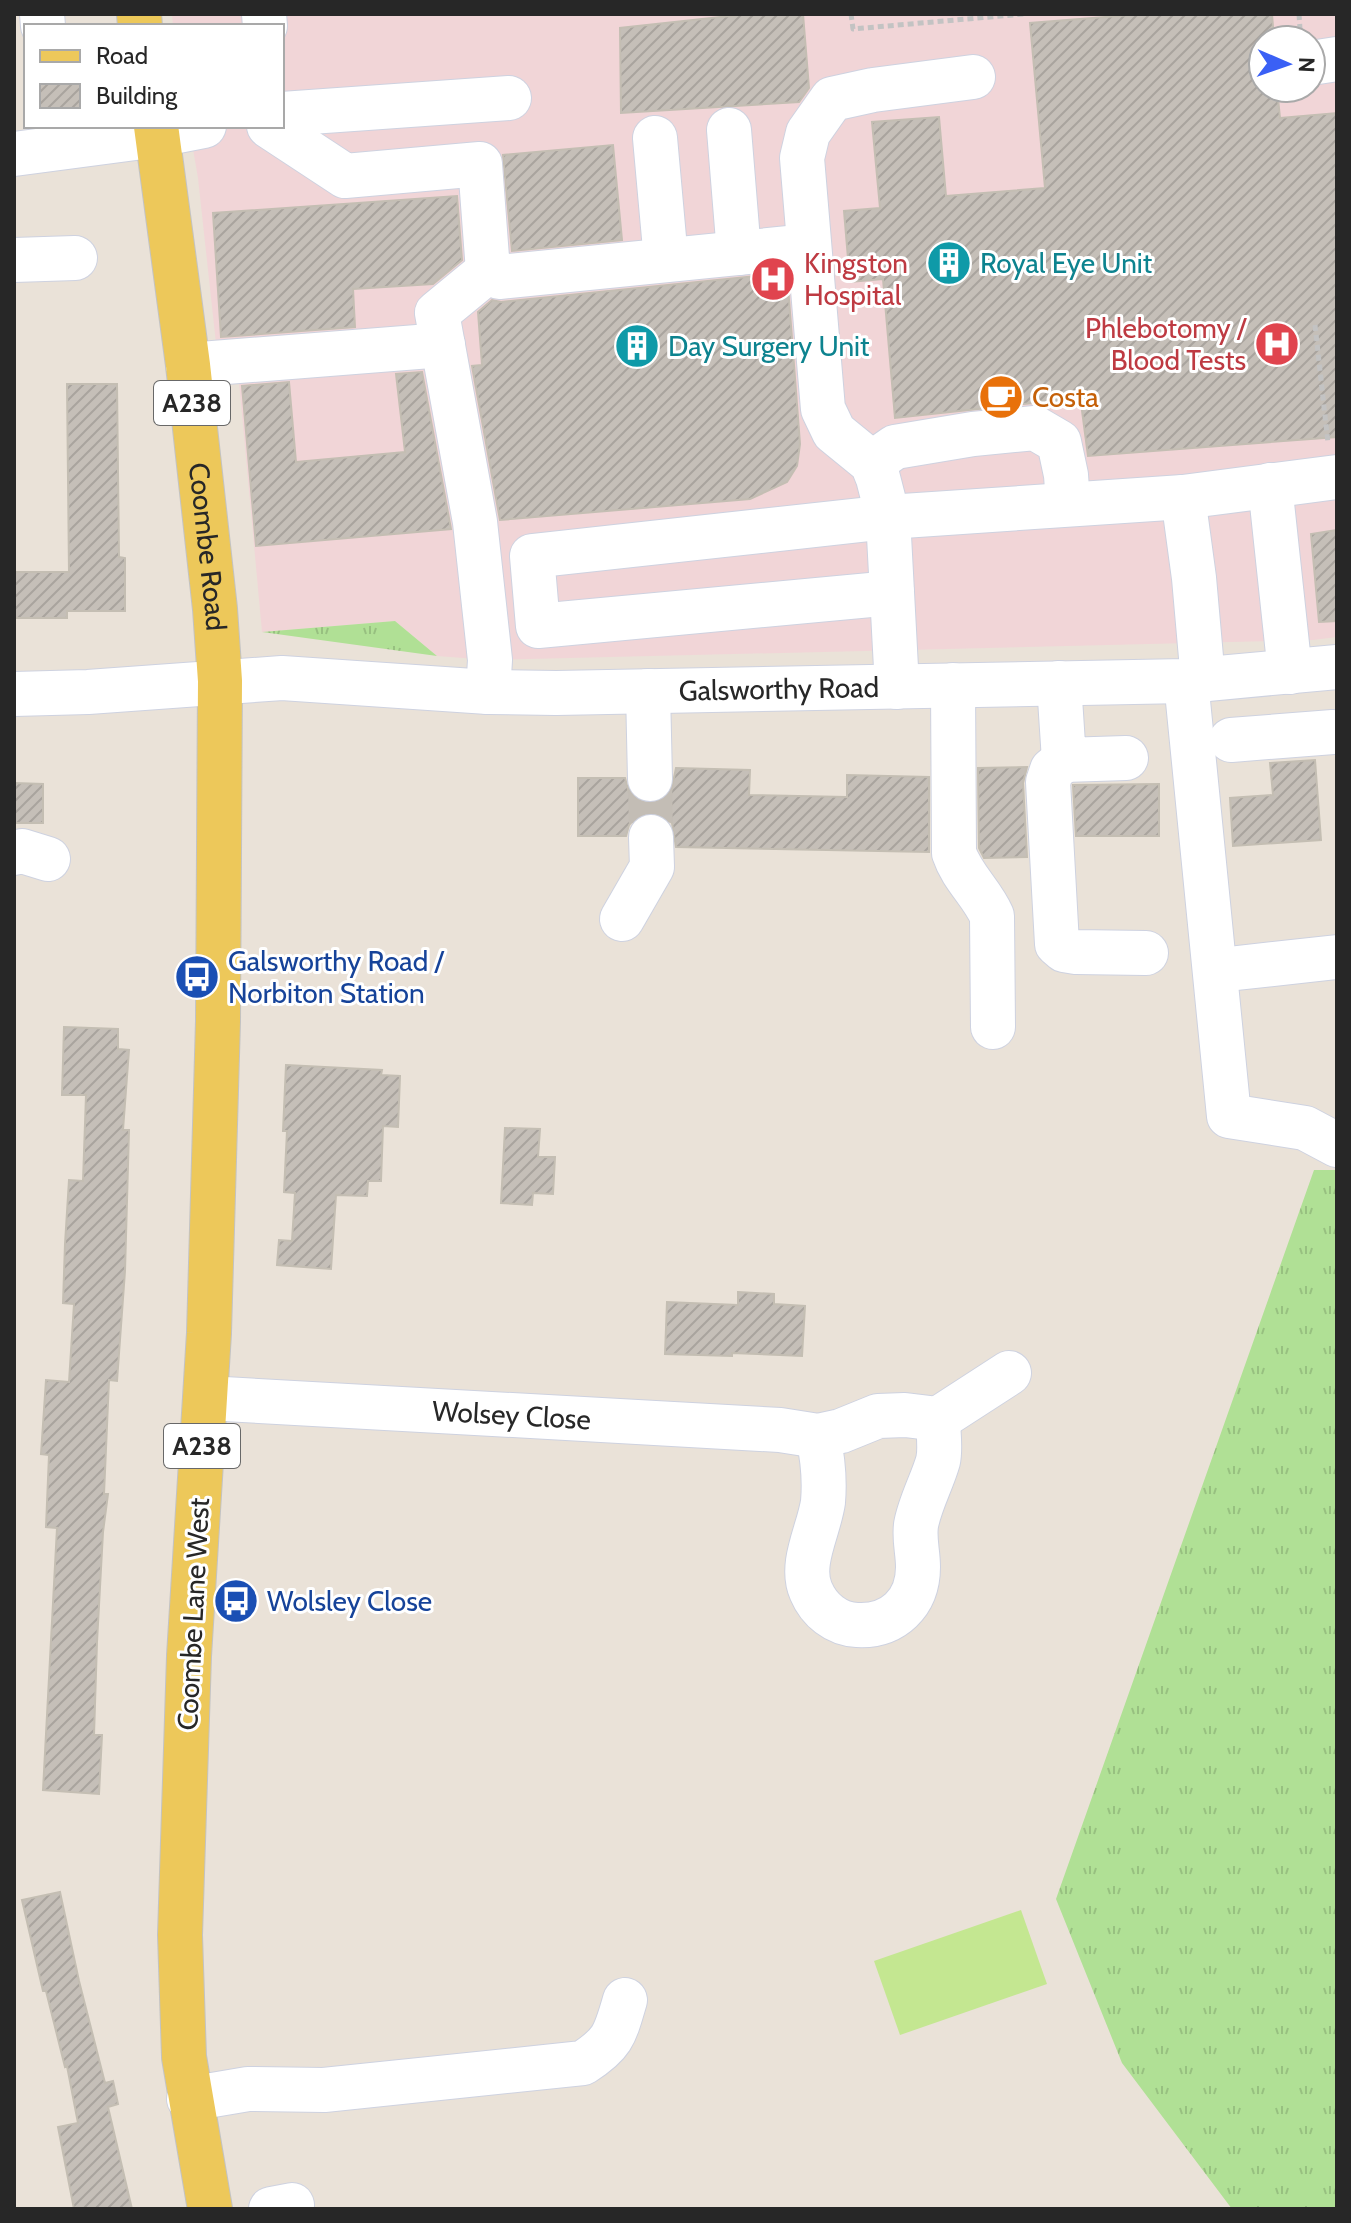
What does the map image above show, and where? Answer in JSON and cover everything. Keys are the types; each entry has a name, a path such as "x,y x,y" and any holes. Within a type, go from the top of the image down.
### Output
{"main road":[{"name":"Coombe Road","path":"157,131 188,365 220,681"},
{"name":"Coombe Lane West","path":"210,2209 189,2099 181,2010 180,1935 189,1656 206,1398 217,1083 220,681"}],"street":[{"path":"897,687 888,517 872,463 834,432 823,409 802,158 808,133 832,99 873,90 973,77"},
{"path":"284,114 509,98"},
{"path":"39,143 185,128"},
{"path":"272,128 345,176 480,164 488,271"},
{"path":"729,130 739,253"},
{"path":"655,138 666,260"},
{"path":"488,271 499,277 809,246"},
{"path":"14,260 75,258"},
{"path":"488,271 437,313 475,522 490,660 488,692"},
{"path":"188,365 443,345"},
{"path":"872,463 895,447 1035,428 1059,442 1068,504"},
{"path":"892,593 538,626 532,556 888,517 1183,497 1270,485 1334,467"},
{"path":"1231,740 1335,747 1270,485"},
{"path":"1183,497 1194,578 1194,680 1229,1116 1305,1128 1337,1145"},
{"name":"Galsworthy Road","path":"14,694 88,692 282,678 488,692 648,691 1194,680 1317,669"},
{"path":"1059,683 1064,760"},
{"path":"953,685 954,853 958,866 992,916 993,1027"},
{"path":"648,691 650,779"},
{"path":"1126,758 1064,760 1052,770 1048,782 1057,944 1064,950 1076,952 1146,953"},
{"path":"622,919 652,867 651,837"},
{"path":"1237,968 1337,957"},
{"path":"818,1436 825,1469 822,1504 808,1567 809,1588 819,1607 833,1618 853,1625 873,1625 892,1619 908,1604 918,1585 919,1562 914,1544 916,1521 939,1458 938,1419 1009,1373"},
{"name":"Wolsey Close","path":"206,1398 780,1430 818,1436 841,1431 878,1416 938,1419"},
{"path":"189,2099 248,2089 324,2090 583,2063 600,2052 614,2036 625,2000"}],"path":[{"path":"851,14 853,29 1024,14"},
{"path":"1315,325 1334,467"}],"shaded area":[{"name":"Kingston Hospital","path":"172,14 1337,14 1337,637 490,660 437,656 395,621 262,632 239,382 220,380 198,178 189,128 284,128 284,24 173,24"}],"green space":[{"path":"395,621 437,656 262,632"},
{"path":"1314,1170 1337,1170 1337,2209 1232,2209 1122,2063 1056,1899"},
{"path":"1021,1910 1047,1984 900,2035 874,1961"}],"building":[{"path":"748,14 803,14 809,88 799,102 621,113 620,28"},
{"path":"1143,14 1272,14 1273,24 1247,24 1247,104 1279,104 1280,118 1337,113 1337,437 1088,456 1081,403 1045,406 1033,403 895,418 883,279 850,282 844,211 880,208 872,122 939,117 946,196 1045,188 1030,23"},
{"path":"613,145 622,240 512,251 503,155"},
{"path":"457,196 462,260 433,284 353,289 355,327 221,337 213,213"},
{"name":"Day Surgery Unit","path":"787,273 800,444 797,466 787,482 750,499 500,520 472,366 482,365 478,312 492,300 501,302"},
{"path":"422,372 451,529 256,546 242,386 289,382 296,462 405,452 396,374"},
{"path":"67,384 117,384 119,557 125,558 125,611 67,611 67,618 14,618 14,572 69,572"},
{"path":"1337,530 1337,621 1319,622 1311,534"},
{"path":"1315,760 1321,840 1233,846 1230,798 1273,795 1270,763"},
{"path":"1027,767 1023,783 1027,857 984,858 979,848 978,768"},
{"path":"676,768 750,770 749,795 847,797 847,775 929,777 929,852 676,847 672,823 662,815 651,812 637,816 629,825 626,836 578,836 578,778 625,778 629,793 639,801 651,804 664,800 671,792"},
{"path":"14,783 43,784 43,823 14,823"},
{"path":"1159,784 1159,836 1076,836 1073,785"},
{"path":"64,1027 118,1029 118,1049 129,1050 123,1130 129,1130 125,1271 117,1381 109,1380 104,1494 108,1494 97,1642 94,1735 102,1735 99,1794 43,1790 57,1528 46,1527 49,1455 41,1454 46,1380 69,1382 74,1304 63,1303 65,1244 69,1180 83,1181 86,1095 62,1095"},
{"path":"286,1065 382,1070 381,1075 400,1076 398,1127 383,1126 381,1181 368,1181 367,1196 336,1195 331,1269 277,1265 279,1240 292,1241 295,1193 284,1192"},
{"path":"505,1128 540,1129 538,1157 555,1157 553,1194 533,1193 532,1205 501,1203"},
{"path":"738,1292 774,1294 774,1304 805,1306 802,1356 665,1354 667,1302 738,1305"},
{"path":"60,1892 105,2083 113,2081 118,2104 108,2107 132,2209 74,2209 58,2127 78,2123 67,2066 46,1991 43,1991 22,1900"}],"tunnel":[{"path":"650,779 651,837"}],"place":[{"name":"Royal Eye Unit","path":"949,263"},
{"name":"Kingston Hospital","path":"773,279"},
{"name":"Phlebotomy / Blood Tests","path":"1277,344"},
{"name":"Day Surgery Unit","path":"637,346"},
{"name":"Costa","path":"1001,397"},
{"name":"Galsworthy Road / Norbiton Station","path":"197,977"},
{"name":"Wolsley Close","path":"236,1601"}]}
